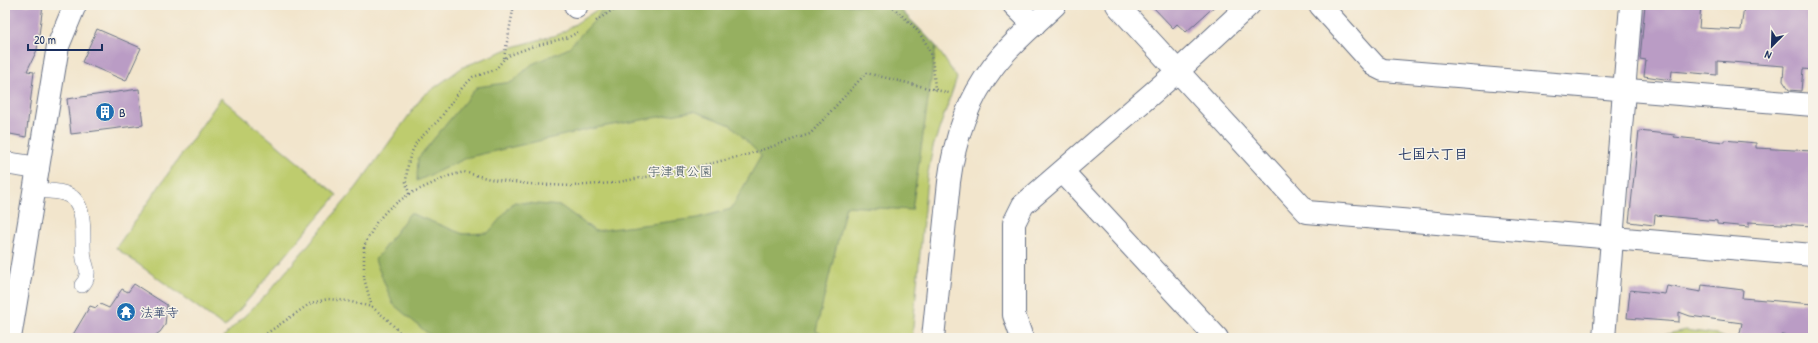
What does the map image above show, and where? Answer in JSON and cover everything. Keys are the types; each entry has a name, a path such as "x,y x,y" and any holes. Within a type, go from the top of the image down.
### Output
{"street":[{"path":"10,338 58,46 75,5"},
{"path":"1014,5 1034,25"},
{"path":"933,338 949,182 952,158 958,134 973,99 992,67 1008,49 1056,5"},
{"path":"1117,5 1307,212 1813,255"},
{"path":"1022,338 1014,315 1014,223 1023,205 1178,71 1249,5"},
{"path":"1320,5 1375,66 1382,70 1813,105"},
{"path":"1604,338 1631,5"},
{"path":"5,163 38,168"},
{"path":"1063,172 1217,338"}],"lane":[{"path":"35,190 65,193 77,203 81,214 84,259 88,276 82,285"}],"path":[{"path":"504,59 514,5"},
{"path":"593,22 611,11 634,5"},
{"path":"890,5 910,22 922,36 931,54 935,90"},
{"path":"410,194 406,182 407,170 410,156 417,141 440,120 462,88 473,77 495,70 504,59 531,47 569,37 581,30"},
{"path":"372,307 364,278 364,246 376,223 388,209 410,194 448,176 464,172 490,179 529,184 572,186 620,182 680,171 746,155 810,134 866,73 952,94"},
{"path":"260,338 311,303 328,299 347,300 372,307 387,319 405,338"}],"green space":[{"name":"宇津貫公園","path":"604,5 896,5 936,46 957,78 933,147 927,178 912,338 222,338 267,294 356,188 423,96 463,67 513,47 560,34"},
{"name":"宇津貫公園","path":"604,5 896,5 936,46 912,210 846,206 816,331 830,338 433,338 393,304 375,260 410,213 463,234 488,233 514,202 561,206 595,231 698,218 731,209 761,156 731,125 694,111 595,128 469,157 417,181 418,158 477,87 512,82 532,64 567,49 597,18"},
{"path":"221,98 337,195 225,327 116,248"},
{"path":"1685,330 1716,334 1725,338 1652,338"}],"building":[{"path":"5,5 43,5 37,50 27,71 34,72 26,137 5,133"},
{"path":"1151,5 1216,5 1186,32 1177,24 1173,28"},
{"path":"1645,5 1701,5 1699,28 1741,30 1744,5 1813,5 1813,70 1803,69 1801,91 1789,90 1783,81 1784,66 1717,61 1717,75 1672,71 1671,80 1644,76 1646,60 1640,59"},
{"path":"97,29 141,48 126,81 82,62"},
{"name":"B","path":"139,89 143,125 71,134 67,99"},
{"path":"1639,131 1675,135 1674,137 1724,142 1724,140 1756,143 1756,148 1813,151 1813,226 1749,222 1749,227 1717,224 1717,221 1655,215 1654,225 1629,222"},
{"name":"法華寺","path":"134,284 167,305 165,325 160,332 151,338 71,338 90,306 96,308 100,304 109,308 122,289 128,292"},
{"path":"1702,285 1743,290 1742,298 1813,304 1813,338 1781,335 1781,338 1739,338 1742,323 1690,316 1679,312 1679,322 1627,318 1630,290 1665,294 1667,286 1701,292"}],"place":[{"name":"B","path":"105,112"},
{"name":"法華寺","path":"126,312"}],"district":[{"name":"七国六丁目","path":"1433,154"}]}
